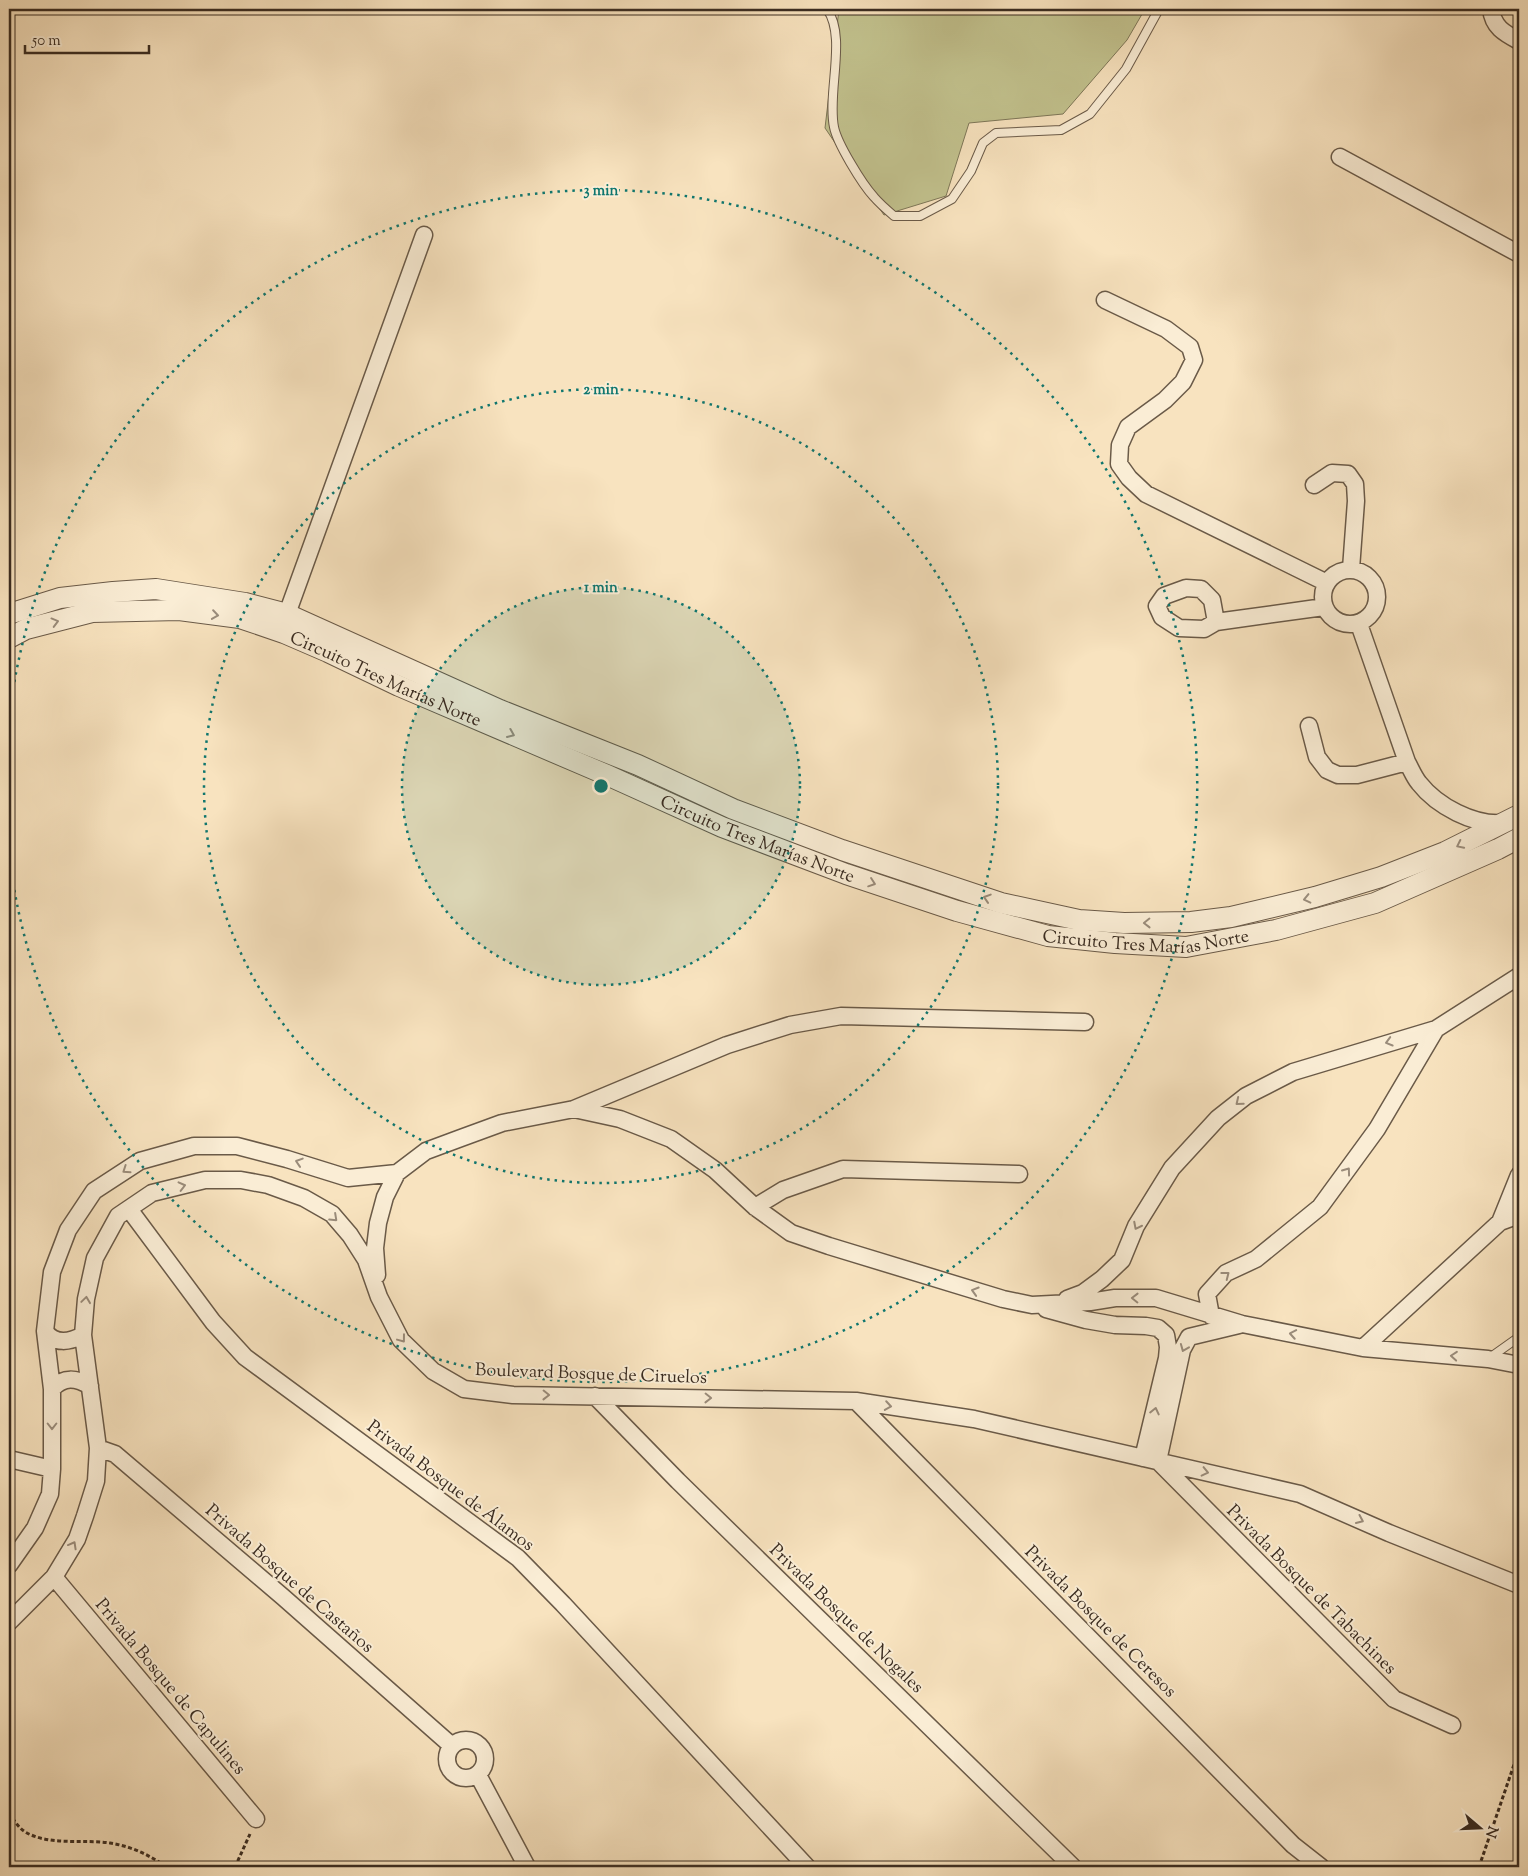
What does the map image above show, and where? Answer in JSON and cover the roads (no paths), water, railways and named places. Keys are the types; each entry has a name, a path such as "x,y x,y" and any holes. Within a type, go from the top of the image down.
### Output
{"street":[{"path":"1491,9 1492,20 1505,34 1519,41"},
{"path":"1340,157 1519,254"},
{"path":"287,614 424,235"},
{"path":"1105,300 1166,329 1190,347 1194,360 1183,382 1165,400 1128,428 1120,446 1119,464 1128,478 1146,494 1328,582"},
{"path":"1314,485 1332,473 1348,474 1355,484 1356,502 1351,569"},
{"path":"1351,569 1360,571 1370,578 1377,591 1378,601 1374,610 1370,617 1360,624 1343,624 1331,618 1324,607 1322,598 1328,582 1338,572 1351,569"},
{"path":"152,609 156,589"},
{"name":"Circuito Tres Marías Norte","path":"9,614 60,598 156,589 245,602 287,614 500,710 638,765 733,809 842,850 1000,903 1078,920 1124,923 1191,922 1231,917 1315,898 1381,877 1445,852 1512,819"},
{"path":"1216,622 1324,607"},
{"name":"Circuito Tres Marías Norte","path":"9,638 26,629 92,612 152,609 179,610 240,618 284,633 399,686 607,775 722,827 846,874 957,912 1048,936 1115,943 1186,947 1276,930 1375,903 1519,838"},
{"path":"1360,624 1408,762 1418,782 1435,799 1461,814 1490,824 1512,819"},
{"path":"1309,726 1317,756 1327,770 1338,775 1357,775 1408,762"},
{"path":"722,827 733,809"},
{"path":"1054,1304 1083,1293 1102,1279 1122,1260 1136,1226 1172,1168 1218,1118 1246,1096 1293,1072 1436,1029 1519,976"},
{"path":"378,1297 375,1248 378,1223 385,1197 397,1173 426,1151 502,1123 574,1109 727,1046 790,1025 841,1016 1085,1022"},
{"path":"1211,1316 1207,1294 1226,1273 1256,1259 1320,1207 1376,1129 1436,1029"},
{"path":"574,1109 620,1119 670,1139 715,1170 756,1207 791,1233 1003,1299 1086,1320 1115,1325 1158,1328 1166,1335 1168,1347 1151,1460"},
{"path":"9,1565 35,1528 50,1494 52,1469 52,1389 45,1331 52,1272 68,1230 94,1191 140,1161 194,1146 237,1146 288,1159 348,1178 397,1173"},
{"path":"756,1207 783,1190 843,1169 1018,1174"},
{"path":"1500,1222 1519,1175"},
{"name":"Boulevard Bosque de Ciruelos","path":"9,1622 54,1577 77,1539 96,1481 98,1448 83,1335 86,1299 95,1258 118,1216 152,1193 205,1180 241,1180 268,1185 304,1198 332,1214 350,1235 366,1260 378,1297 401,1340 433,1370 464,1389 513,1395 856,1401 974,1419 1300,1494 1389,1533 1519,1585"},
{"name":"Privada Bosque de Álamos","path":"129,1209 213,1322 245,1358 518,1558 563,1604 806,1867"},
{"path":"1363,1348 1500,1222 1519,1215"},
{"path":"1032,1305 1090,1302 1115,1298 1156,1298 1242,1324 1363,1348 1488,1359 1519,1365"},
{"path":"1151,1460 1182,1350 1189,1337 1242,1324"},
{"path":"45,1331 49,1337 60,1341 72,1340 83,1335"},
{"path":"52,1389 58,1382 69,1379 80,1381 90,1386"},
{"name":"Privada Bosque de Nogales","path":"595,1396 678,1481 1073,1867"},
{"name":"Privada Bosque de Ceresos","path":"856,1401 1293,1845 1321,1867"},
{"name":"Privada Bosque de Castaños","path":"98,1448 115,1454 452,1746"},
{"path":"9,1459 52,1469"},
{"name":"Privada Bosque de Tabachines","path":"1151,1460 1394,1699 1452,1725"},
{"name":"Privada Bosque de Capulines","path":"54,1577 256,1820"},
{"path":"463,1740 477,1742 482,1747 486,1758 485,1765 478,1775 471,1778 462,1778 453,1773 449,1768 447,1759 452,1746 463,1740"},
{"path":"478,1775 527,1867"}],"lane":[{"path":"828,9 833,16 837,36 834,79 834,127 845,153 873,197 894,216 920,216 952,199 971,171 983,143 996,133 1061,130 1090,114 1126,69 1159,9"},
{"path":"1488,1359 1519,1337"}]}
